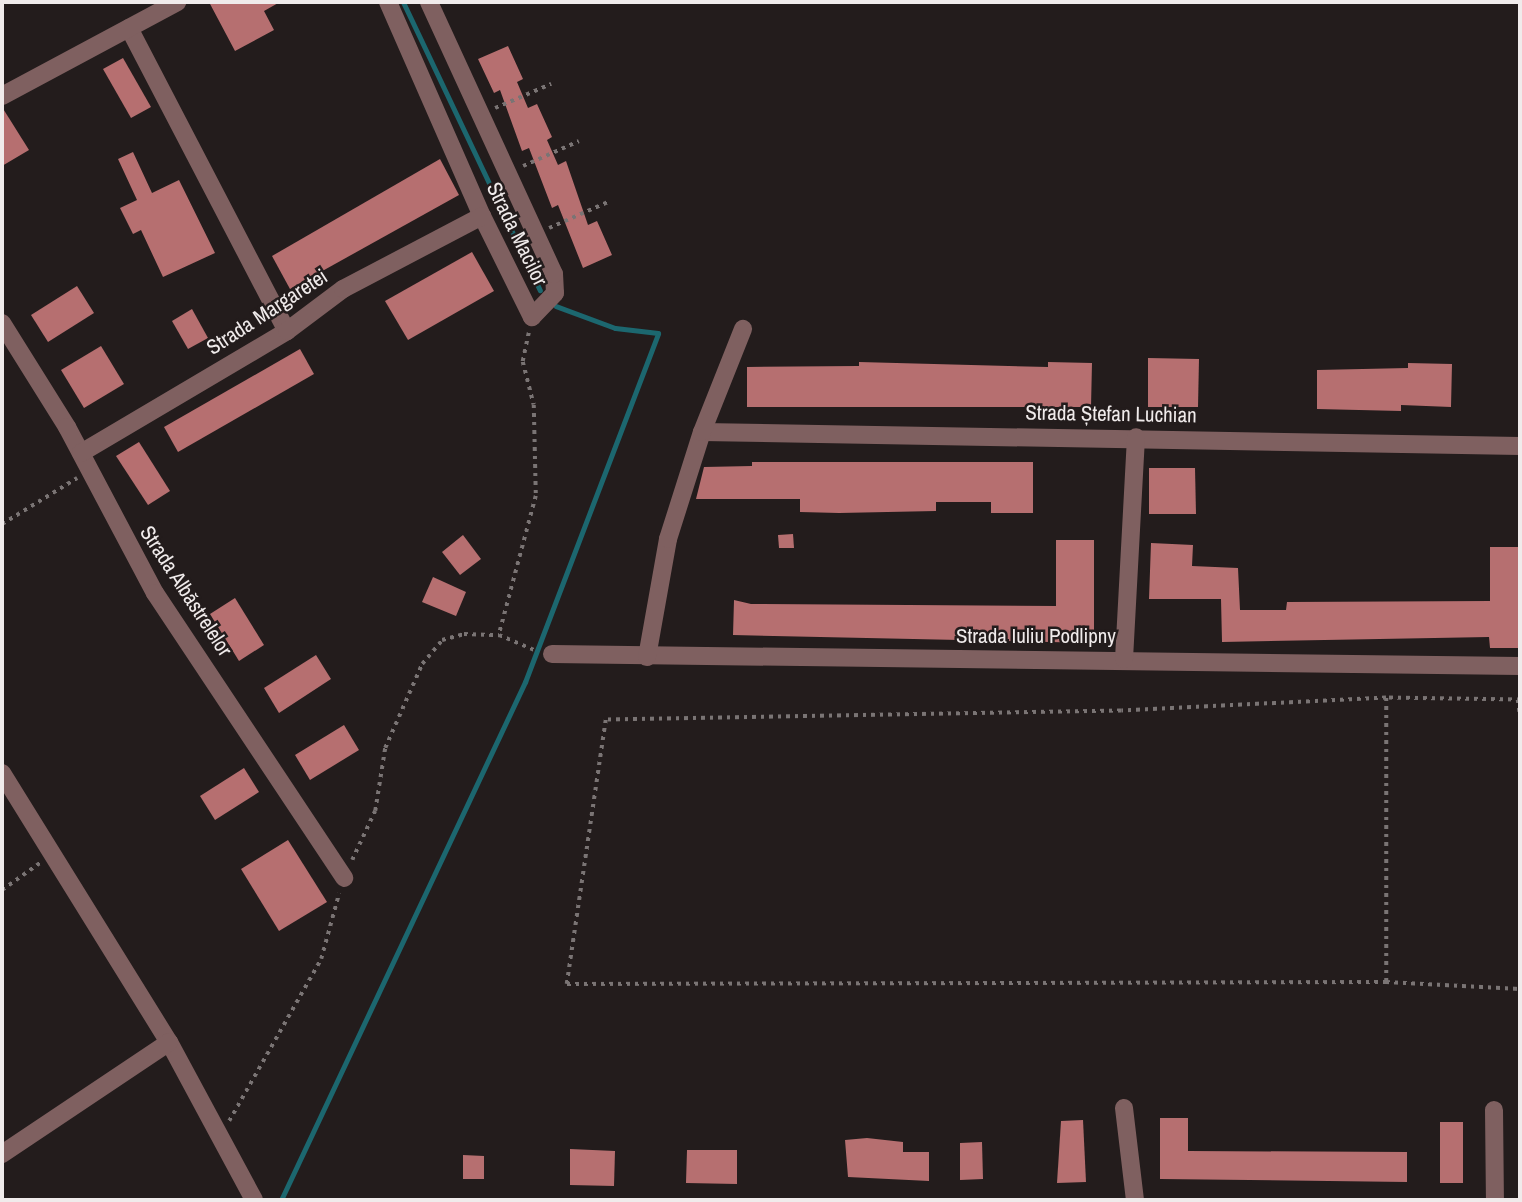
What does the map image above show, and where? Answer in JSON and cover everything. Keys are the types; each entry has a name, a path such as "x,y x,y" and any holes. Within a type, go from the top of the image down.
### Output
{"street":[{"path":"2,96 177,2"},
{"name":"Strada Macilor","path":"388,2 482,216 532,317 555,293 556,282 429,2"},
{"path":"129,28 287,331"},
{"name":"Strada Margaretei","path":"85,460 287,331 343,289 482,216"},
{"name":"Strada Albăstrelelor","path":"2,323 85,460 155,593 344,878"},
{"path":"647,657 668,539 702,432 743,330"},
{"name":"Strada Ștefan Luchian","path":"702,432 1136,437 1520,446"},
{"path":"1124,659 1136,437"},
{"name":"Strada Iuliu Podlipny","path":"552,653 647,657 1124,659 1520,666"},
{"path":"2,773 169,1042 254,1200"},
{"path":"2,1154 169,1042"},
{"path":"1124,1108 1135,1200"},
{"path":"1494,1110 1494,1200"}],"path":[{"path":"480,115 551,84"},
{"path":"507,173 579,141"},
{"path":"536,234 608,202"},
{"path":"532,317 523,362 534,405 536,496 499,635 516,646 552,653"},
{"path":"2,524 55,494 85,460"},
{"path":"1385,982 1386,698"},
{"path":"1520,715 1519,700 1386,698 1121,711 606,720 567,984 1385,982 1520,989"},
{"path":"2,890 53,855"}],"building":[{"path":"209,2 280,2 264,11 274,30 235,51"},
{"path":"508,46 523,79 517,82 528,108 537,104 552,137 547,140 558,165 566,161 588,225 597,221 612,255 583,268 558,205 552,208 529,148 522,151 500,90 494,93 478,59"},
{"path":"123,58 151,107 131,118 103,69"},
{"path":"2,107 29,150 2,166"},
{"path":"133,152 152,193 179,180 215,253 163,277 141,230 133,234 120,208 137,200 118,159"},
{"path":"440,159 459,195 290,289 272,256"},
{"path":"472,252 494,291 408,340 385,301"},
{"path":"77,286 94,313 48,342 31,315"},
{"path":"192,309 208,338 188,349 172,321"},
{"path":"101,346 124,384 84,408 61,370"},
{"path":"300,349 314,374 178,452 164,427"},
{"path":"1148,358 1199,359 1198,407 1148,407"},
{"path":"859,362 1048,367 1048,362 1092,363 1091,407 747,407 747,367 859,366"},
{"path":"1408,363 1452,364 1451,407 1401,405 1401,411 1317,409 1317,370 1408,368"},
{"path":"139,442 170,491 148,505 116,456"},
{"path":"752,462 1033,462 1033,513 991,513 991,502 936,502 936,511 839,513 800,512 800,499 696,499 704,467 752,466"},
{"path":"1149,468 1195,468 1196,514 1149,514"},
{"path":"793,534 794,548 779,548 778,535"},
{"path":"463,535 481,559 460,575 442,552"},
{"path":"1056,540 1094,540 1094,643 733,635 734,600 751,604 1056,606"},
{"path":"1151,543 1193,545 1192,566 1238,568 1240,610 1286,610 1287,602 1490,601 1490,547 1520,547 1520,648 1490,648 1489,637 1222,642 1221,599 1149,599"},
{"path":"433,577 466,592 456,616 422,602"},
{"path":"235,598 264,645 239,661 210,614"},
{"path":"316,655 331,679 279,713 264,688"},
{"path":"344,725 359,750 310,780 295,755"},
{"path":"244,768 259,792 215,820 200,796"},
{"path":"288,840 327,902 279,931 241,869"},
{"path":"1160,1118 1188,1118 1188,1151 1407,1152 1407,1182 1160,1179"},
{"path":"1083,1120 1086,1182 1057,1183 1061,1121"},
{"path":"1440,1122 1463,1122 1463,1183 1440,1183"},
{"path":"867,1138 903,1142 903,1152 929,1152 929,1181 848,1177 845,1140"},
{"path":"982,1142 983,1179 960,1180 960,1143"},
{"path":"570,1149 615,1151 614,1186 570,1185"},
{"path":"687,1150 737,1150 737,1184 686,1183"},
{"path":"463,1155 484,1156 484,1179 463,1179"}],"waterway":[{"path":"403,2 540,290"},
{"path":"281,1200 525,682 658,333 615,328 556,306"}]}
